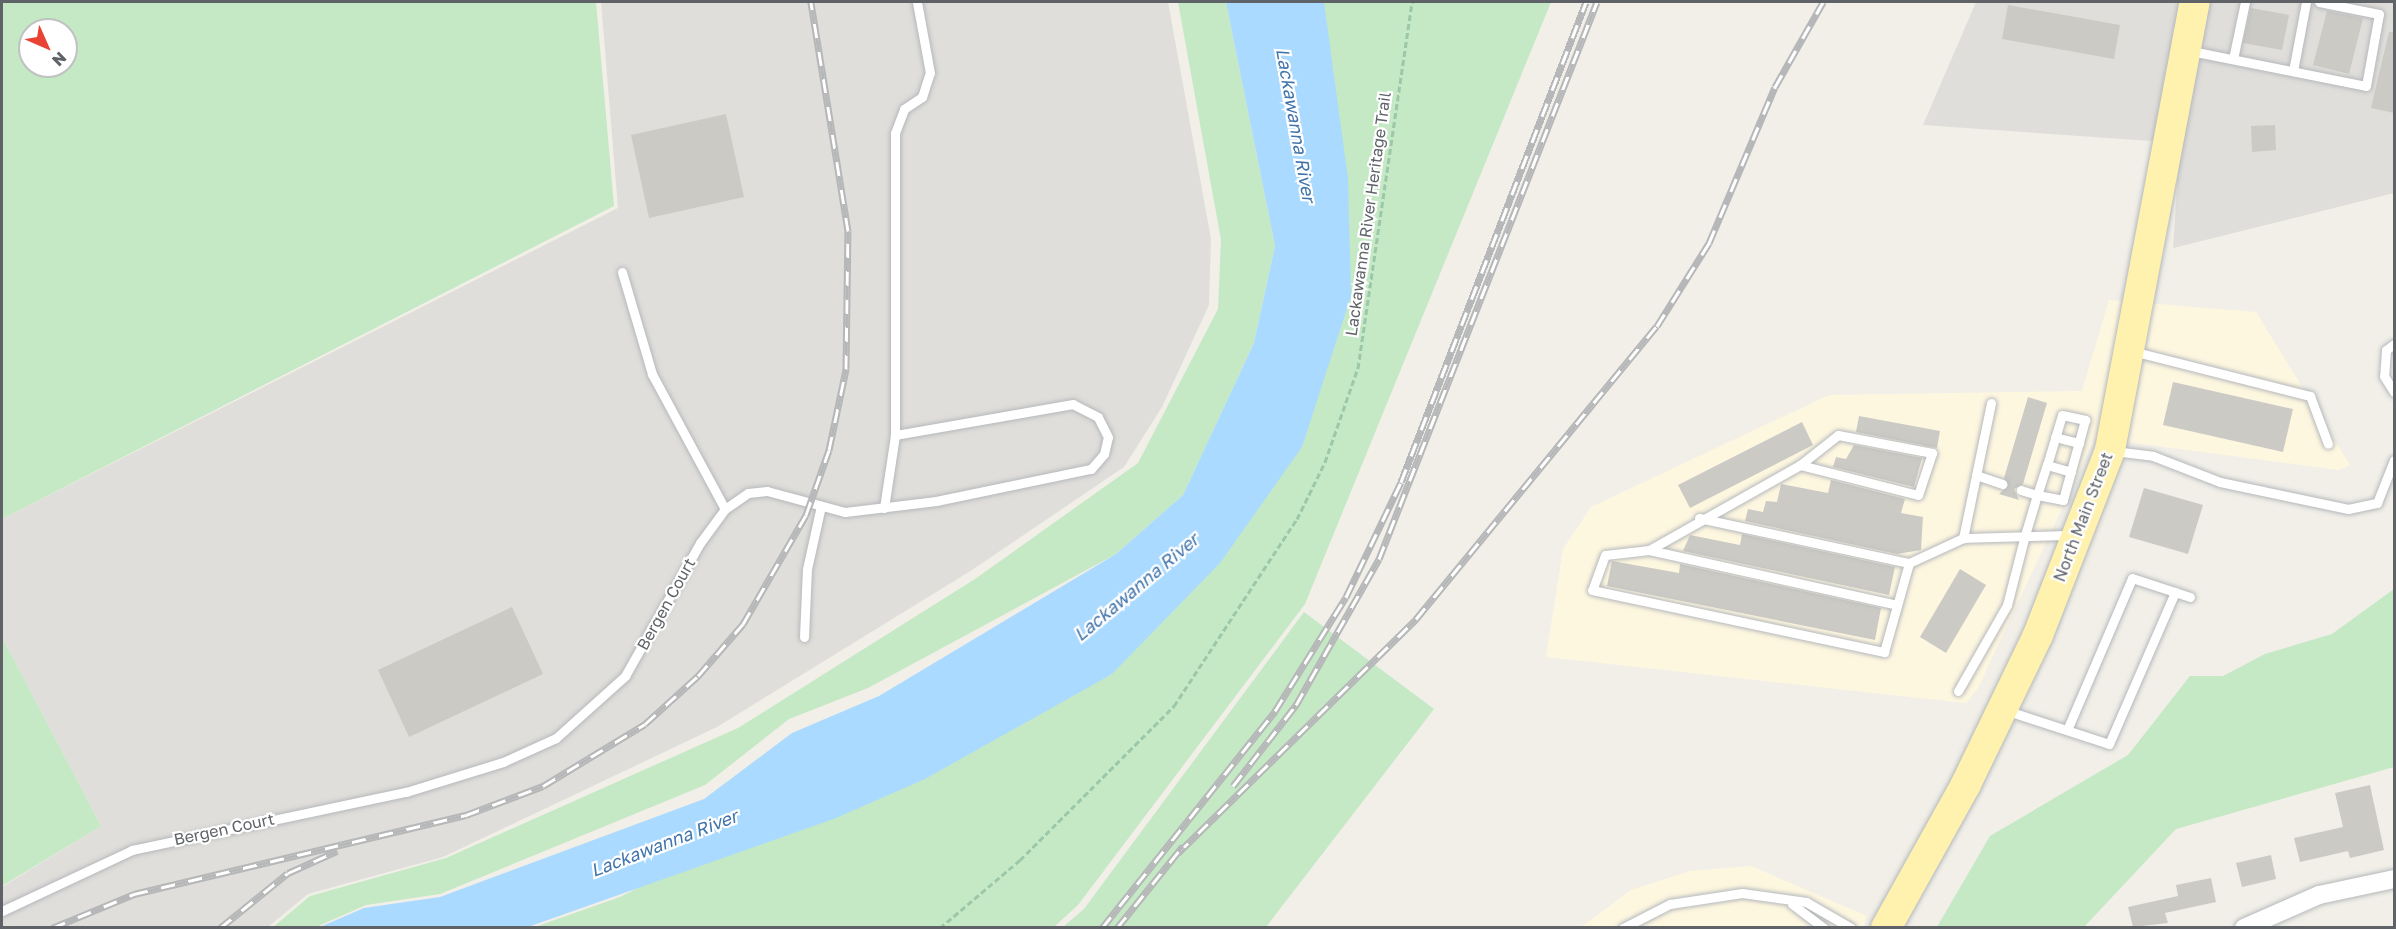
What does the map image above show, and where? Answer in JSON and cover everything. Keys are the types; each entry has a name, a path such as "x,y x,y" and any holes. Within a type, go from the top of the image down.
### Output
{"main road":[{"name":"North Main Street","path":"1886,927 2003,709 2110,450 2127,350 2195,2"}],"street":[{"path":"2244,927 2319,895 2394,879"}],"lane":[{"path":"884,508 895,435 895,133 903,109 922,97 930,73 917,2"},
{"path":"2233,59 2245,2"},
{"path":"2293,71 2306,2"},
{"path":"2185,50 2366,86 2379,14 2319,2"},
{"path":"622,272 652,374 725,508"},
{"path":"2394,344 2386,350 2384,376 2394,392"},
{"path":"2127,350 2310,396 2328,444"},
{"path":"1963,538 1991,403"},
{"name":"Bergen Court","path":"2,911 132,850 406,792 504,762 556,738 625,676 725,508 748,493 767,491 845,512 884,508 1091,469 1104,454 1108,437 1098,417 1073,404 895,435"},
{"path":"1958,691 2007,605 2025,535 2037,495 2047,465 2062,415 2085,420 2063,500 2037,495 2021,490"},
{"path":"1649,550 1699,518 1800,465 1839,435 1932,453 1918,495 1800,465"},
{"path":"2055,437 2079,442"},
{"path":"2110,450 2153,456 2220,482 2348,509 2377,503 2394,460"},
{"path":"2047,465 2071,472"},
{"path":"1976,475 2002,484"},
{"path":"804,637 807,568 820,506"},
{"path":"1699,518 1909,563 1963,538 2076,535"},
{"path":"1897,605 1649,550 1605,555 1592,590 1884,652 1909,563"},
{"path":"2067,730 2132,578 2190,597"},
{"path":"2003,709 2109,744 2175,592"},
{"path":"1623,927 1670,904 1742,893 1792,904 1806,902 1851,927"},
{"path":"1792,904 1824,927"}],"path":[{"name":"Lackawanna River Heritage Trail","path":"940,927 1020,860 1174,706 1297,519 1325,462 1358,368 1412,2"}],"shaded area":[{"path":"601,2 1168,2 1211,239 1209,305 1162,407 1124,467 972,570 717,727 443,857 308,894 268,927 2,928 2,887 101,826 2,637 2,519 618,208"},
{"path":"1976,2 2394,2 2394,193 2173,248 2180,143 1923,125"},
{"path":"2109,300 2256,312 2350,465 2339,470 2095,438 1978,688 1966,703 1546,657 1563,549 1591,507 1829,395 2082,391"},
{"path":"1751,866 1867,916 1863,928 1580,928 1631,890 1690,871"}],"green space":[{"path":"2,2 596,2 614,206 2,519"},
{"path":"1178,2 1226,2 1275,246 1254,343 1183,495 1116,554 868,688 789,719 705,785 440,894 366,905 316,927 272,928 310,896 446,858 738,728 975,579 1138,463 1218,309 1221,240"},
{"path":"1298,2 1551,2 1305,604 1078,905 1054,927 532,928 620,897 821,795 1036,706 1272,388"},
{"path":"2394,589 2394,767 2176,829 2084,927 1937,927 1990,836 2128,755 2190,676 2223,676 2265,654 2332,634"},
{"path":"1304,612 1434,709 1266,927 1063,927 1084,909"},
{"path":"2,637 101,826 2,886"}],"water":[{"name":"Lackawanna River","path":"1226,2 1324,2 1348,179 1351,296 1302,447 1220,563 1112,674 925,779 836,818 528,927 320,927 364,908 440,897 704,799 792,733 879,696 1116,554 1183,495 1254,343 1275,246"}],"building":[{"path":"2008,5 2120,25 2114,59 2002,39"},
{"path":"2251,8 2289,15 2282,50 2243,43"},
{"path":"2327,11 2363,18 2349,74 2313,65"},
{"path":"2389,32 2394,32 2394,113 2371,108"},
{"path":"726,114 744,197 649,218 631,135"},
{"path":"2275,125 2276,150 2252,152 2251,126"},
{"path":"2173,382 2293,409 2283,452 2163,425"},
{"path":"2028,397 2047,403 2023,484 2014,489 2019,500 1999,494 2008,486 2004,478"},
{"path":"1859,416 1940,431 1937,448 1856,432"},
{"path":"1802,422 1813,445 1690,508 1678,485"},
{"path":"1854,445 1922,458 1914,487 1833,467 1836,457 1846,459"},
{"path":"1831,480 1905,499 1901,513 1923,517 1921,550 1897,554 1745,521 1748,509 1763,512 1766,501 1777,502 1781,484 1828,493"},
{"path":"2144,488 2203,505 2188,554 2129,537"},
{"path":"1742,534 1895,567 1889,595 1683,551 1690,535 1740,545"},
{"path":"1612,561 1679,573 1680,564 1881,608 1875,640 1607,586"},
{"path":"1960,569 1986,585 1946,653 1920,637"},
{"path":"512,607 543,674 409,737 378,670"},
{"path":"2370,785 2384,850 2350,858 2348,851 2300,862 2294,838 2343,827 2335,793"},
{"path":"2271,855 2276,879 2242,887 2236,863"},
{"path":"2211,878 2216,902 2165,913 2168,923 2133,927 2128,907 2178,896 2176,885"}],"railway":[{"path":"52,928 134,894 466,815 543,786 645,724 698,676 743,624 806,515 829,450 846,369 848,231 811,2"},
{"path":"1102,928 1275,711 1346,597 1401,482 1586,2"},
{"path":"1233,786 1296,705 1379,559 1597,2"},
{"path":"1178,853 1416,619 1657,326 1709,243 1775,87 1823,2"},
{"path":"1117,928 1183,846"},
{"path":"220,928 288,873 337,851"}]}
